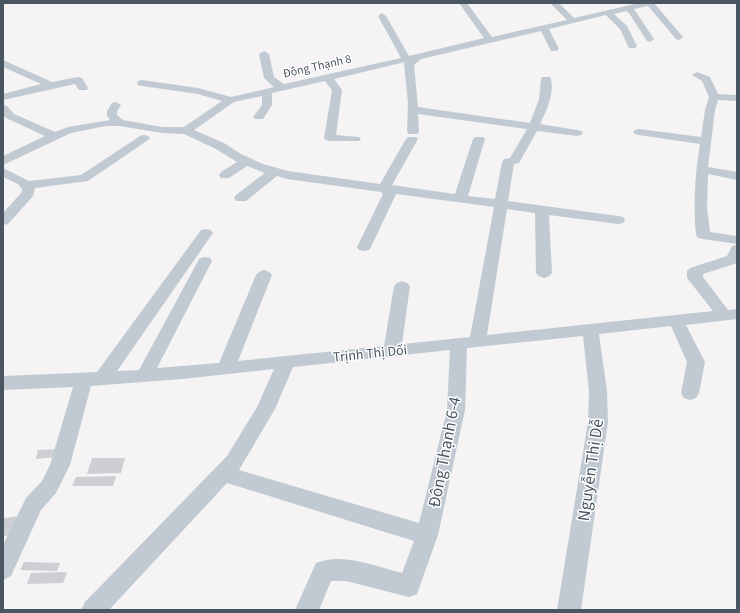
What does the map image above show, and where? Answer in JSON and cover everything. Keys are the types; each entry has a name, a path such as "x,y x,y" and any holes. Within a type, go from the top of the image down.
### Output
{"street":[{"path":"463,3 489,39"},
{"path":"554,3 572,20"},
{"path":"650,3 679,37"},
{"name":"Đông Thạnh 8","path":"186,131 230,100 327,76 417,57 489,39 650,3"},
{"path":"628,8 632,11 650,39"},
{"path":"607,12 624,28 632,46"},
{"path":"382,16 406,59"},
{"path":"544,27 554,49"},
{"path":"477,43 511,44"},
{"path":"264,54 269,78 281,87"},
{"path":"384,188 412,135 413,110 409,64 417,57"},
{"path":"3,63 51,85"},
{"path":"697,75 706,79 714,97 710,110 702,168 700,207 704,235 737,240"},
{"path":"327,76 337,90 330,138 355,139"},
{"path":"534,126 542,106 546,79"},
{"path":"3,97 78,80 83,88"},
{"path":"142,82 187,88 217,95 230,100"},
{"path":"259,116 267,105 266,91"},
{"path":"714,97 737,98"},
{"path":"116,105 112,110 112,116 120,124"},
{"path":"3,108 10,116 54,136"},
{"path":"413,110 576,133"},
{"path":"3,161 68,130 106,123 120,124 162,130 186,131 220,146 247,161 274,172 500,205 618,220"},
{"name":"Đông Thạnh 6-4","path":"307,610 324,570 346,570 409,586 427,535 456,410 468,343 500,205 508,162 515,160 534,126"},
{"path":"638,132 706,140"},
{"path":"3,172 27,185 84,178 144,138"},
{"path":"460,199 479,139"},
{"path":"225,175 247,161"},
{"path":"702,168 737,176"},
{"path":"241,198 274,172"},
{"path":"3,221 28,193 27,185"},
{"path":"364,248 390,194 389,191 384,188"},
{"path":"542,210 544,273"},
{"path":"3,569 33,504 49,486 60,465 93,379 206,233"},
{"path":"731,315 695,278 695,271 734,259 737,249"},
{"path":"144,376 205,261"},
{"path":"226,368 264,275"},
{"path":"392,351 402,286"},
{"name":"Trịnh Thị Dối","path":"3,383 144,376 731,315"},
{"path":"676,320 696,362 690,393"},
{"name":"Nguyễn Thị Dễ","path":"569,610 598,422 598,391 590,329"},
{"path":"93,610 234,462 266,409 286,362"},
{"path":"223,473 427,535"}],"building":[{"path":"59,449 57,457 36,459 38,450"},
{"path":"92,458 125,458 121,473 87,474"},
{"path":"116,476 113,486 72,486 76,477"},
{"path":"20,516 15,535 3,536 4,518"},
{"path":"24,562 60,563 57,571 20,570"},
{"path":"67,572 63,583 27,584 31,573"}]}
